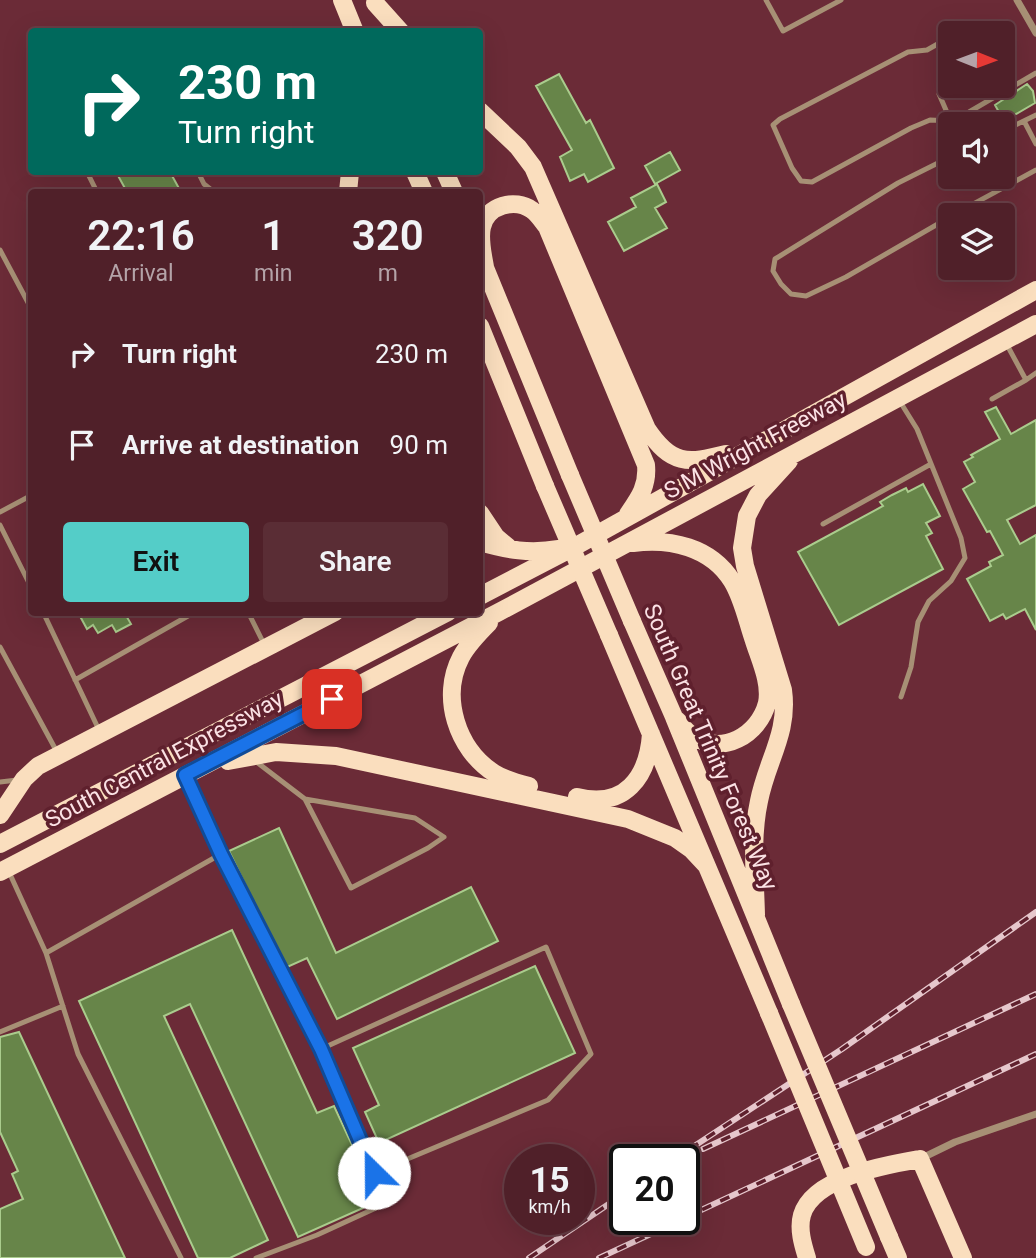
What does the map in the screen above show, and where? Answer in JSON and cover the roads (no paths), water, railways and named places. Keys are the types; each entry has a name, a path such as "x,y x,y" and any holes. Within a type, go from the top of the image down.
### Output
{"main road":[{"path":"342,0 353,28"},
{"path":"375,1 385,28"},
{"path":"375,1 398,28"},
{"path":"483,114 518,146 539,177 647,429 656,443 667,453 684,460 696,461 749,448"},
{"name":"South Great Trinity Forest Way","path":"483,226 489,214 497,207 508,204 530,208 547,227 646,465 647,476 641,496 625,518"},
{"name":"South Great Trinity Forest Way","path":"483,263 898,1258"},
{"name":"S M Wright Freeway","path":"576,547 1036,289"},
{"name":"S M Wright Freeway","path":"499,612 1036,324"},
{"path":"483,333 868,1252"},
{"path":"756,915 754,845 758,803 785,716 783,690 745,566 743,534 747,516 758,495 803,447"},
{"path":"483,518 496,537 518,551"},
{"path":"623,544 649,541 682,544 709,557 730,578 738,592 766,678 767,701 763,713 748,734 738,740 726,743 705,742 692,736 674,717"},
{"path":"483,543 535,553 576,547"},
{"path":"483,594 576,547"},
{"path":"499,612 474,638 461,657 454,677 453,694 454,715 460,733 470,751 494,773 509,781 584,799 612,797 625,792 644,771 652,734"},
{"name":"South Central Expressway","path":"3,865 499,612"},
{"path":"0,815 24,779 38,766 327,616"},
{"name":"South Central Expressway","path":"0,844 440,616"},
{"path":"186,774 249,756 276,752 336,756 628,819 675,838 692,850 706,865"},
{"path":"807,1258 801,1235 802,1216 810,1201 828,1185 880,1166 920,1159 963,1258"}],"street":[{"path":"1017,0 1036,33"},
{"path":"920,1159 955,1142 1036,1114"}],"lane":[{"path":"766,0 783,31 841,0"},
{"path":"938,44 927,50 908,52 772,125 801,181 812,182 911,128 930,120 938,121"},
{"path":"970,112 1036,73"},
{"path":"1015,125 1036,115"},
{"path":"1024,121 1036,144"},
{"path":"938,163 826,225 775,259 773,271 781,284 792,294 806,296 846,277 938,224"},
{"path":"976,203 1036,170"},
{"path":"200,175 210,189"},
{"path":"0,250 28,302"},
{"path":"1004,341 1026,380"},
{"path":"992,399 1036,373"},
{"path":"897,397 917,429 961,538 965,558 951,581 929,601 918,622 911,667 901,697"},
{"path":"823,524 931,464"},
{"path":"0,512 28,497"},
{"path":"0,525 28,581"},
{"path":"45,616 100,733"},
{"path":"75,680 188,616"},
{"path":"250,616 266,648"},
{"path":"0,647 58,754"},
{"path":"249,756 305,799 351,888 444,837 415,818 305,799"},
{"path":"186,774 221,854 321,1049 388,1202 317,1235 256,1258"},
{"path":"0,782 24,779"},
{"path":"46,953 221,854"},
{"path":"3,865 46,953 78,1054 181,1258"},
{"path":"321,1049 546,947 591,1054 548,1100 374,1173"},
{"path":"0,1032 62,1006"}],"railway":[{"path":"697,1144 842,1049 1036,912"},
{"path":"703,1149 1036,994"},
{"path":"700,1211 1036,1054"},
{"path":"529,1258 609,1204"},
{"path":"599,1258 649,1235"}]}
